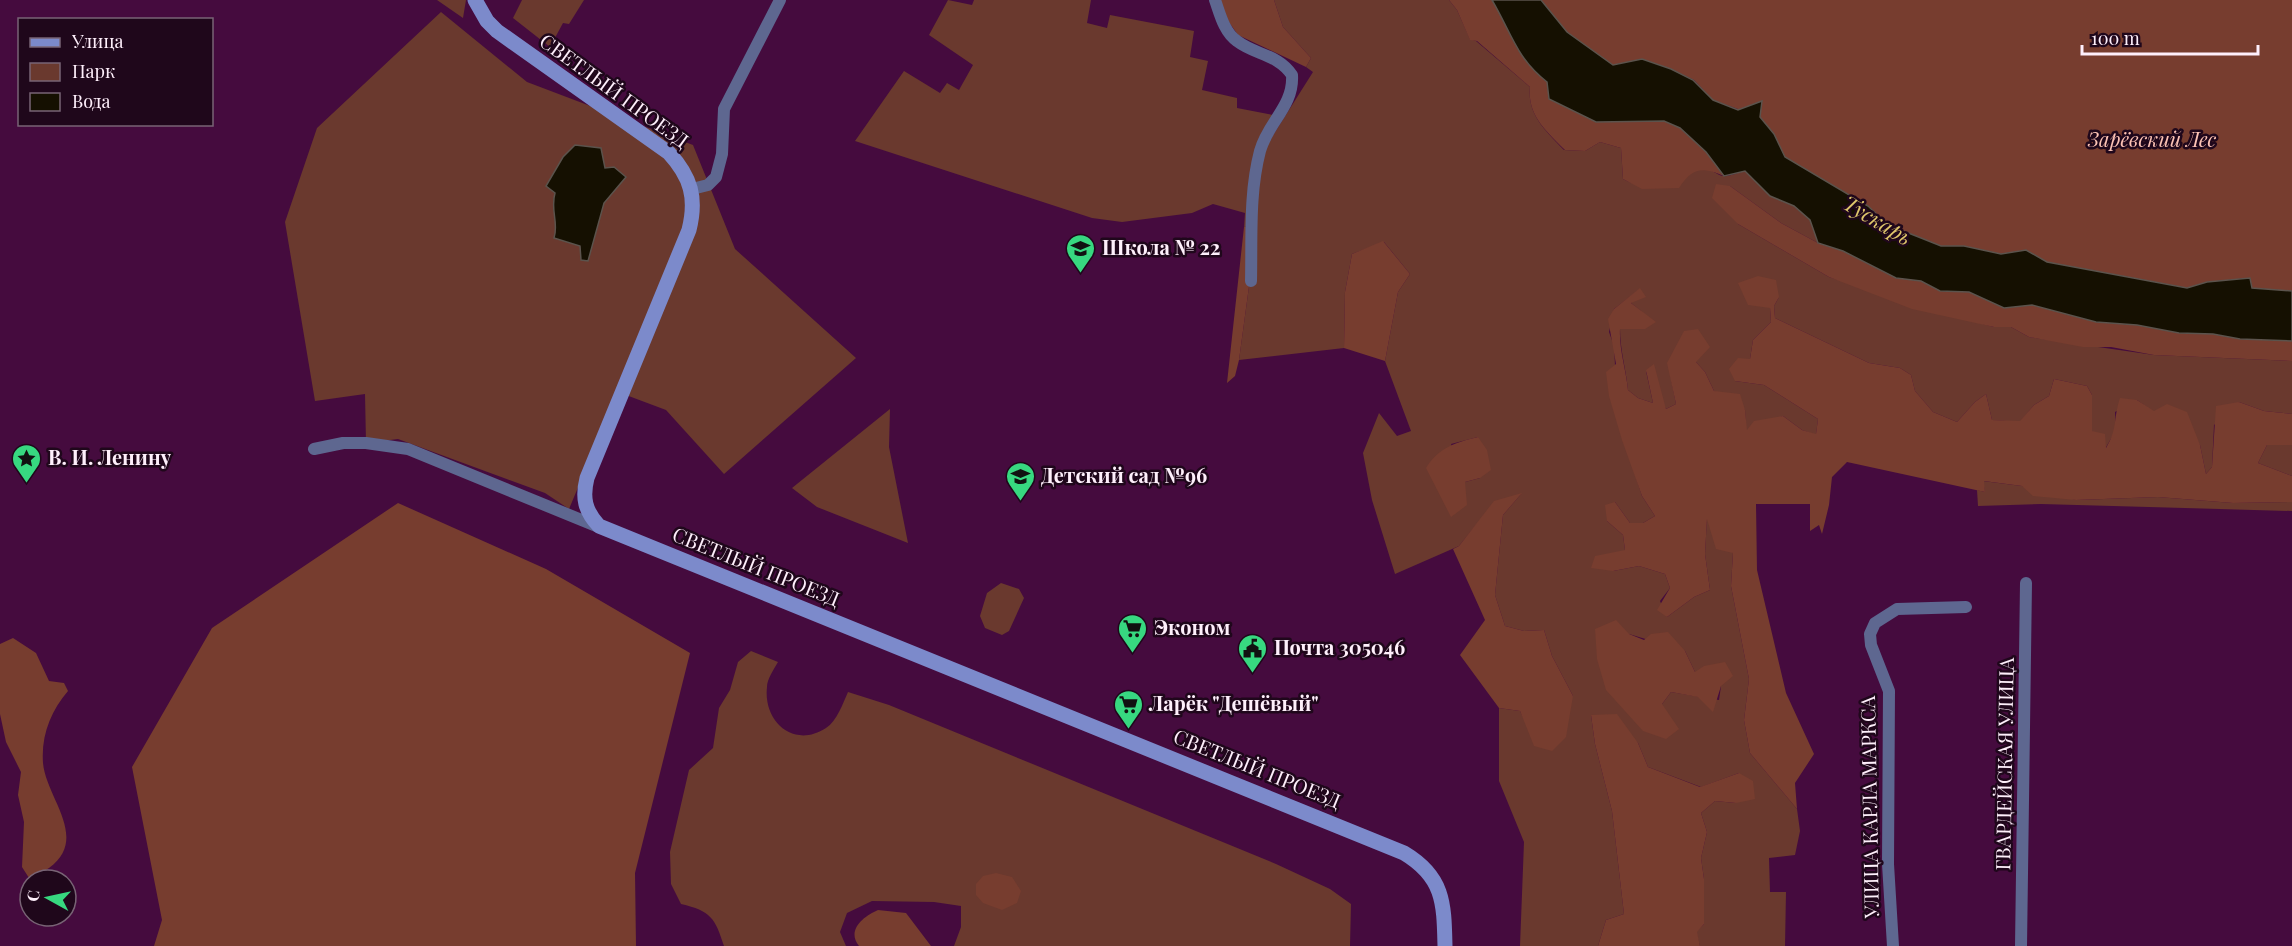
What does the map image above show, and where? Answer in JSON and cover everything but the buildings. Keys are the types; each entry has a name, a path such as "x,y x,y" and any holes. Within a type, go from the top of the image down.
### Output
{"street":[{"name":"СВЕТЛЫЙ ПРОЕЗД","path":"475,0 488,21 498,31 669,153 683,169 692,189 694,210 689,230 584,491 585,504 590,516 599,526 1404,853 1425,868 1439,888 1444,913 1444,946"},
{"path":"692,189 708,185 716,177 722,154 724,109 780,0"},
{"path":"1215,0 1224,25 1237,41 1274,58 1292,75 1293,88 1288,103 1272,124 1261,148 1256,170 1252,191 1251,281"},
{"path":"314,449 343,443 366,443 408,449 611,532"},
{"name":"ГВАРДЕЙСКАЯ УЛИЦА","path":"2021,946 2026,583"},
{"name":"УЛИЦА КАРЛА МАРКСА","path":"1893,946 1888,864 1889,691 1871,645 1870,634 1875,623 1897,609 1966,607"}],"green space":[{"path":"437,0 466,0 463,18"},
{"path":"522,0 584,0 569,24 563,23 550,47 513,18"},
{"path":"948,0 972,5 974,0 1091,0 1087,23 1107,28 1110,15 1194,31 1190,57 1208,61 1202,90 1237,98 1237,108 1273,115 1270,140 1313,72 1306,67 1311,58 1283,27 1274,0 1449,0 1457,10 1470,39 1476,41 1530,87 1532,106 1539,122 1564,150 1585,151 1600,142 1621,148 1623,179 1638,186 1650,188 1660,187 1693,171 1708,169 1725,176 1745,171 1770,196 1794,206 1810,220 1818,243 1781,223 1730,186 1738,224 1829,277 1957,317 1994,327 2011,327 2029,337 2154,355 2292,361 2292,414 2264,411 2239,402 2214,425 2212,467 2206,474 2200,445 2137,400 2115,412 2116,430 2105,449 2092,431 2092,395 2087,386 2054,379 2049,396 2034,405 2020,422 1992,420 1986,394 1975,402 1957,422 1933,412 1915,391 1911,375 1900,368 1869,363 1775,318 1774,306 1779,297 1770,308 1771,322 1753,340 1750,359 1735,381 1764,385 1818,419 1816,435 1802,430 1783,416 1746,431 1745,410 1714,391 1705,372 1695,361 1668,363 1676,404 1666,409 1646,371 1653,403 1638,398 1628,390 1620,329 1645,329 1641,311 1631,303 1640,289 1614,309 1609,332 1614,346 1618,422 1642,496 1655,516 1643,523 1630,523 1615,502 1607,521 1623,535 1625,550 1613,571 1639,566 1665,574 1670,588 1660,601 1667,617 1694,597 1710,590 1705,554 1707,517 1733,553 1731,586 1749,679 1744,720 1750,753 1797,809 1800,831 1795,855 1769,858 1770,892 1786,892 1785,946 1700,946 1696,932 1704,924 1704,879 1701,858 1707,832 1701,813 1715,801 1736,803 1739,773 1701,787 1648,767 1638,743 1591,715 1595,744 1612,811 1624,914 1606,920 1598,946 1520,946 1524,842 1499,781 1499,708 1520,711 1528,727 1573,696 1552,656 1544,630 1524,631 1505,626 1495,595 1503,515 1521,494 1476,525 1459,546 1395,574 1372,500 1363,453 1379,413 1397,436 1411,431 1385,361 1398,292 1410,274 1384,242 1352,254 1345,292 1344,348 1239,360 1253,257 1252,225 1244,227 1245,213 1213,204 1192,213 1122,222 1092,218 855,141 904,71 940,93 947,83 959,90 973,65 929,35","holes":["1478,437 1480,478 1465,482 1451,444","1629,634 1685,651 1695,672 1721,686 1719,700 1671,692 1662,704"]},
{"path":"1220,0 1274,0 1283,27 1311,58 1306,67 1238,35 1226,18"},
{"path":"1449,0 1492,0 1521,54 1547,82 1549,99 1596,122 1664,121 1680,128 1706,152 1724,176 1704,170 1689,176 1679,188 1642,189 1623,179 1621,148 1600,142 1585,151 1565,150 1539,122 1532,106 1530,87 1477,41 1470,40 1457,10"},
{"name":"Зарёвский Лес","path":"1541,0 2292,0 2292,291 2252,288 2249,278 2207,282 2188,288 2047,262 2026,250 2001,254 1964,246 1941,246 1888,225 1868,206 1784,157 1774,134 1760,117 1713,100 1694,80 1642,59 1613,66 1567,32"},
{"path":"441,12 527,82 693,145 735,249 856,358 724,474 666,410 618,392 569,509 545,493 398,439 366,443 365,394 315,401 285,222 317,128"},
{"path":"1716,184 1730,186 1781,223 1818,243 1843,251 1896,278 1921,281 1940,291 1969,292 2004,308 2032,304 2096,322 2137,325 2179,333 2213,334 2240,339 2292,341 2292,361 2154,355 2111,347 2083,347 2029,337 2011,327 1994,327 1912,309 1829,277 1738,224 1712,198"},
{"path":"1252,225 1253,257 1239,360 1235,376 1227,383 1244,227"},
{"path":"1383,241 1410,274 1398,292 1385,361 1344,348 1345,292 1352,254"},
{"path":"1758,276 1776,280 1779,297 1774,306 1775,318 1869,363 1900,368 1911,375 1915,391 1933,412 1957,422 1975,402 1986,394 1992,420 2020,421 2034,405 2049,396 2054,379 2087,386 2092,395 2092,431 2105,434 2106,448 2114,429 2120,398 2137,400 2154,411 2167,404 2187,412 2200,445 2206,474 2212,467 2216,406 2239,402 2264,411 2292,414 2292,445 2267,445 2258,463 2292,476 2292,502 2233,503 2158,497 2076,500 2033,496 2022,486 1984,481 1985,492 1847,462 1832,477 1829,505 1822,534 1819,525 1810,531 1810,504 1756,504 1757,570 1786,693 1814,754 1795,783 1797,809 1750,753 1744,720 1749,679 1731,586 1733,553 1716,549 1707,519 1705,554 1710,590 1694,597 1667,617 1657,610 1670,588 1665,574 1639,566 1613,571 1591,568 1595,556 1625,550 1623,535 1607,521 1605,505 1615,502 1630,523 1643,523 1655,516 1642,496 1622,440 1609,396 1606,372 1616,364 1608,319 1614,309 1640,288 1646,297 1631,303 1656,322 1645,329 1620,329 1628,390 1638,398 1653,403 1646,370 1654,364 1666,409 1676,404 1667,363 1684,331 1698,329 1710,347 1696,362 1705,372 1714,391 1740,394 1745,410 1747,430 1754,421 1783,416 1802,430 1816,434 1818,419 1764,385 1735,381 1729,369 1738,358 1750,359 1753,340 1771,322 1770,308 1748,305 1738,283"},
{"path":"890,409 889,447 908,543 817,507 792,488"},
{"path":"1478,437 1487,450 1491,470 1480,478 1465,482 1467,505 1451,517 1426,468 1436,455 1448,447"},
{"path":"2267,445 2292,445 2292,476 2258,463"},
{"path":"1983,481 2022,486 2076,500 2158,497 2233,503 2292,502 2292,511 2041,504 1978,506 1977,490 1985,492"},
{"path":"1522,493 1503,515 1495,595 1505,626 1524,631 1544,630 1552,656 1573,696 1566,737 1552,751 1534,746 1520,711 1499,708 1460,655 1485,620 1453,549 1459,546 1494,501"},
{"path":"398,503 546,569 690,653 635,873 636,946 154,946 162,920 132,767 212,628"},
{"path":"1001,583 1019,589 1024,598 1009,631 1002,635 985,628 980,616 987,593"},
{"path":"1616,620 1629,634 1644,640 1651,634 1668,632 1685,651 1695,672 1704,666 1725,662 1733,676 1721,686 1713,712 1698,697 1671,692 1662,704 1679,729 1666,739 1643,731 1606,690 1597,659 1595,629"},
{"path":"13,638 36,653 49,681 64,683 68,691 52,715 44,743 43,763 46,776 63,817 66,831 66,844 61,856 49,868 22,867 24,822 18,795 21,772 6,742 0,714 0,644"},
{"path":"751,651 778,662 768,681 767,700 775,721 792,733 814,734 826,728 836,716 848,692 889,705 1276,864 1330,889 1351,904 1350,946 954,946 961,927 961,906 934,902 872,901 847,913 840,932 846,946 724,946 718,929 710,917 699,910 681,904 671,884 670,852 689,770 713,748 719,708 730,690 738,662"},
{"path":"1617,714 1638,743 1648,767 1700,787 1739,773 1753,781 1755,799 1736,803 1715,801 1701,813 1707,832 1701,858 1704,879 1704,924 1697,932 1700,946 1598,946 1606,920 1624,914 1612,811 1595,744 1591,715"},
{"path":"996,873 1012,877 1021,891 1017,903 1002,910 983,903 976,895 976,884 983,876"},
{"path":"878,910 906,913 931,946 859,946 855,934 858,924"}],"water":[{"name":"Тускарь","path":"1492,0 1541,0 1567,32 1613,65 1642,59 1671,69 1693,80 1713,100 1738,110 1762,101 1760,117 1774,134 1785,157 1868,206 1888,225 1941,246 1964,246 2001,254 2026,250 2047,262 2187,288 2207,282 2250,278 2252,288 2292,291 2292,341 2240,339 2213,334 2179,333 2137,325 2096,322 2032,305 2004,308 1969,292 1940,291 1921,281 1896,278 1843,251 1818,243 1810,220 1794,206 1770,196 1745,171 1724,176 1706,152 1680,128 1664,121 1596,122 1549,99 1547,82 1521,54"},
{"path":"575,145 601,148 605,168 614,167 626,177 604,203 588,261 581,260 580,246 554,238 555,193 546,186 563,157"}],"place":[{"name":"Школа № 22","path":"1081,274"},
{"name":"В. И. Ленину","path":"27,484"},
{"name":"Детский сад №96","path":"1020,502"},
{"name":"Эконом","path":"1133,654"},
{"name":"Почта 305046","path":"1253,674"},
{"name":"Ларёк \"Дешёвый\"","path":"1128,730"}]}
